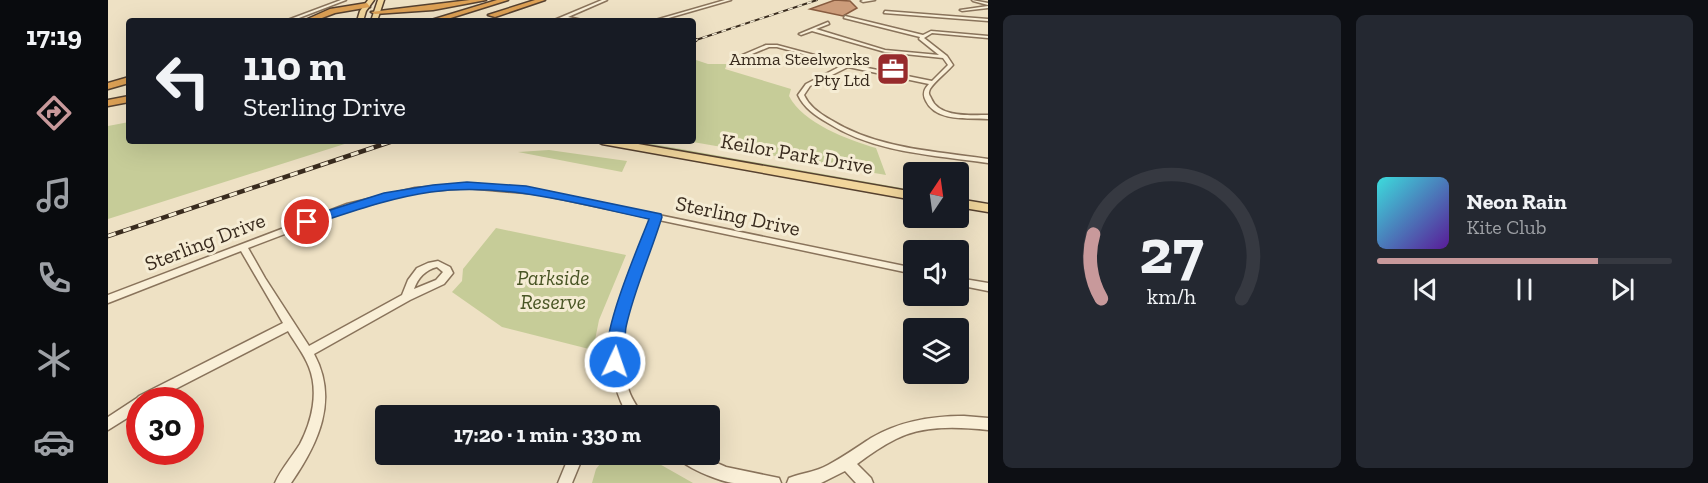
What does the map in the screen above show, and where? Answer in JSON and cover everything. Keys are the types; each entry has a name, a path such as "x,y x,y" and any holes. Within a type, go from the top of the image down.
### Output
{"highway":[{"path":"375,12 442,7 483,0"},
{"path":"442,18 505,0"},
{"path":"463,18 523,0"},
{"path":"485,17 542,0"},
{"path":"320,18 372,4 383,4 384,9 389,11"},
{"path":"108,86 126,81"},
{"path":"108,95 126,92"},
{"path":"108,103 126,100"},
{"path":"108,114 126,111"}],"main road":[{"path":"372,4 374,18"},
{"path":"372,4 375,12"},
{"path":"362,18 372,4"},
{"name":"Keilor Park Drive","path":"619,144 903,194"},
{"name":"Keilor Park Drive","path":"664,144 903,185"},
{"path":"969,196 988,199"},
{"path":"969,205 988,208"}],"street":[{"path":"295,18 344,0"},
{"path":"564,18 605,0"},
{"path":"665,18 729,0"},
{"path":"863,2 873,0"},
{"path":"974,0 988,5"},
{"path":"962,10 988,5"},
{"path":"884,11 988,20"},
{"path":"853,14 843,18 922,36 931,32 988,37"},
{"path":"801,34 828,23"},
{"path":"813,30 885,51 946,58"},
{"path":"922,36 927,45 946,58 951,65 950,69 934,83 926,94 933,108 946,114 988,117"},
{"path":"733,60 778,44 847,65 934,83"},
{"path":"847,65 808,85 801,95 810,108 836,128 877,143 988,161"},
{"name":"Sterling Drive","path":"108,299 351,206 400,193 441,187 483,186 519,189 903,269"},
{"path":"628,405 616,375 615,350 618,326 656,217"},
{"path":"243,247 307,353 319,380 319,412 305,448 282,483"},
{"path":"969,283 988,287"},
{"path":"307,353 406,297"},
{"path":"170,387 290,325"},
{"path":"108,424 126,412"},
{"path":"794,483 815,480 847,464 871,446 894,433 951,422 988,424"},
{"path":"847,464 866,483"},
{"path":"565,483 572,465"},
{"path":"703,465 714,471 753,481 774,483"}],"green space":[{"path":"696,60 708,64 727,64 725,69 791,89 789,96 796,106 815,122 840,135 876,148 886,175 696,143"},
{"path":"126,123 126,144 345,144 108,219 108,126"},
{"path":"632,144 653,144 903,188 903,191"},
{"path":"549,150 627,161 622,172 518,152"},
{"name":"Parkside Reserve","path":"496,228 626,255 599,320 593,350 502,327 452,292 462,281 463,269"},
{"path":"599,465 661,465 693,483 592,483"}],"building":[{"path":"835,0 850,1 857,8 843,16 810,9"}],"railway":[{"path":"696,40 817,0"},
{"path":"108,236 384,144"}],"place":[{"name":"Amma Steelworks Pty Ltd","path":"893,69"}],"route":[{"path":"307,222 384,196 415,190 467,186 526,190 656,217 618,326 615,362"}]}
